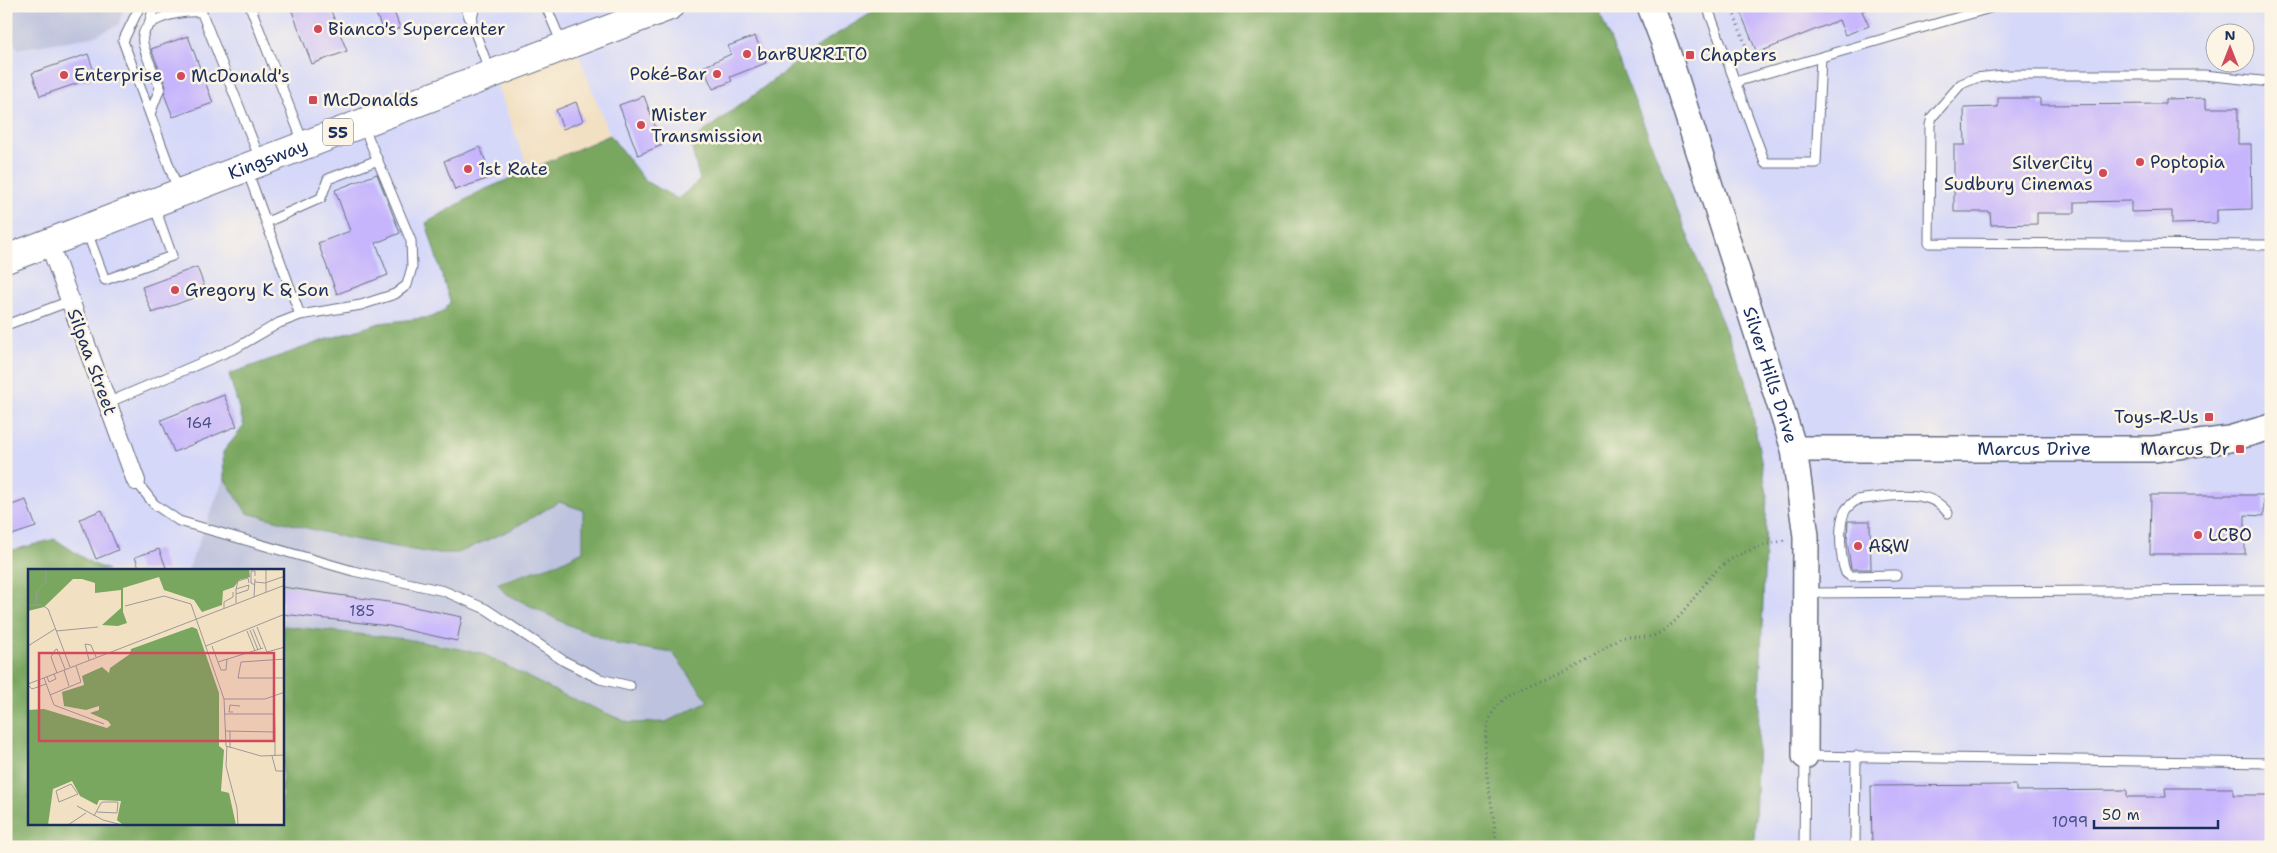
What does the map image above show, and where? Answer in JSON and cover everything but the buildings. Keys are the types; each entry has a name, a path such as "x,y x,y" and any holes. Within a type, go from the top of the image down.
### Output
{"main road":[{"name":"Kingsway","path":"6,259 670,6"}],"street":[{"name":"Silver Hills Drive","path":"1650,6 1669,57 1794,449 1806,536 1805,756"},
{"name":"Silpaa Street","path":"49,243 136,481"},
{"name":"Marcus Drive","path":"1794,449 2154,448 2229,439 2271,427"}],"lane":[{"path":"140,6 123,42 179,193"},
{"path":"150,114 160,88 143,42 144,32 148,27 153,10 158,6"},
{"path":"250,6 304,145"},
{"path":"465,6 490,74"},
{"path":"471,23 475,6"},
{"path":"546,6 563,47"},
{"path":"1707,6 1765,163 1816,163 1822,57"},
{"path":"1735,82 1997,6"},
{"path":"148,27 176,12 201,9 254,164 267,222 300,315"},
{"path":"2271,82 2204,74 2022,75 1976,78 1961,84 1932,117 1930,125 1928,242 2271,245"},
{"path":"107,403 236,348 279,322 300,315 361,305 395,294 407,285 412,267 411,241 362,123"},
{"path":"267,222 321,198 328,179 378,160"},
{"path":"86,229 105,280 172,256 153,202"},
{"path":"6,324 70,301"},
{"path":"136,481 154,504 179,520 353,571 444,591 486,608 564,661 600,679 630,686"},
{"path":"1896,575 1850,576 1846,573 1840,546 1844,512 1857,500 1923,496 1943,505 1948,513"},
{"path":"1807,593 2271,590"},
{"path":"1804,847 1805,756 2271,763"},
{"path":"1855,847 1856,756"}],"path":[{"path":"1731,6 1750,58"},
{"path":"1496,847 1496,827 1485,747 1487,729 1493,713 1504,697 1515,689 1571,669 1602,652 1619,638 1655,636 1673,622 1694,601 1714,573 1727,561 1741,552 1806,536"}],"shaded area":[{"path":"6,6 125,6 118,25 93,37 18,49 6,30"},
{"path":"125,6 883,6 827,40 690,141 700,180 678,199 645,181 610,135 573,42 492,72 529,171 479,192 426,223 450,302 444,311 432,317 380,323 322,341 244,426 223,452 224,478 188,569 106,569 91,563 55,539 6,552 6,30 18,49 93,37 118,25"},
{"path":"1597,6 2271,6 2271,847 1754,847 1767,493 1686,231"},
{"path":"224,478 247,513 347,538 430,553 458,553 510,530 559,502 584,510 583,551 559,563 498,582 564,623 616,644 673,653 708,701 666,722 629,723 559,693 284,626 284,569 188,569"}],"green space":[{"path":"883,6 1597,6 1748,388 1767,494 1754,847 6,847 6,552 55,539 91,563 106,569 28,569 28,826 284,826 284,626 405,639 481,653 559,693 629,723 666,722 708,701 673,653 616,644 564,623 505,593 498,583 559,563 583,551 583,510 559,502 510,530 458,553 430,553 347,538 247,513 224,478 223,452 244,426 229,374 322,341 380,323 432,317 444,311 450,302 426,223 479,192 610,135 645,181 678,199 700,180 690,142 827,40"}],"place":[{"name":"Bianco's Supercenter","path":"318,29"},
{"name":"barBURRITO","path":"747,54"},
{"name":"Chapters","path":"1690,55"},
{"name":"Poké-Bar","path":"717,74"},
{"name":"Enterprise","path":"64,75"},
{"name":"McDonald's","path":"181,76"},
{"name":"McDonalds","path":"313,100"},
{"name":"Mister Transmission","path":"641,125"},
{"name":"Poptopia","path":"2140,162"},
{"name":"1st Rate","path":"468,169"},
{"name":"SilverCity Sudbury Cinemas","path":"2103,173"},
{"name":"Gregory K & Son","path":"175,290"},
{"name":"Toys-R-Us","path":"2209,417"},
{"name":"Marcus Dr","path":"2240,449"},
{"name":"LCBO","path":"2198,535"},
{"name":"A&W","path":"1858,546"}]}
